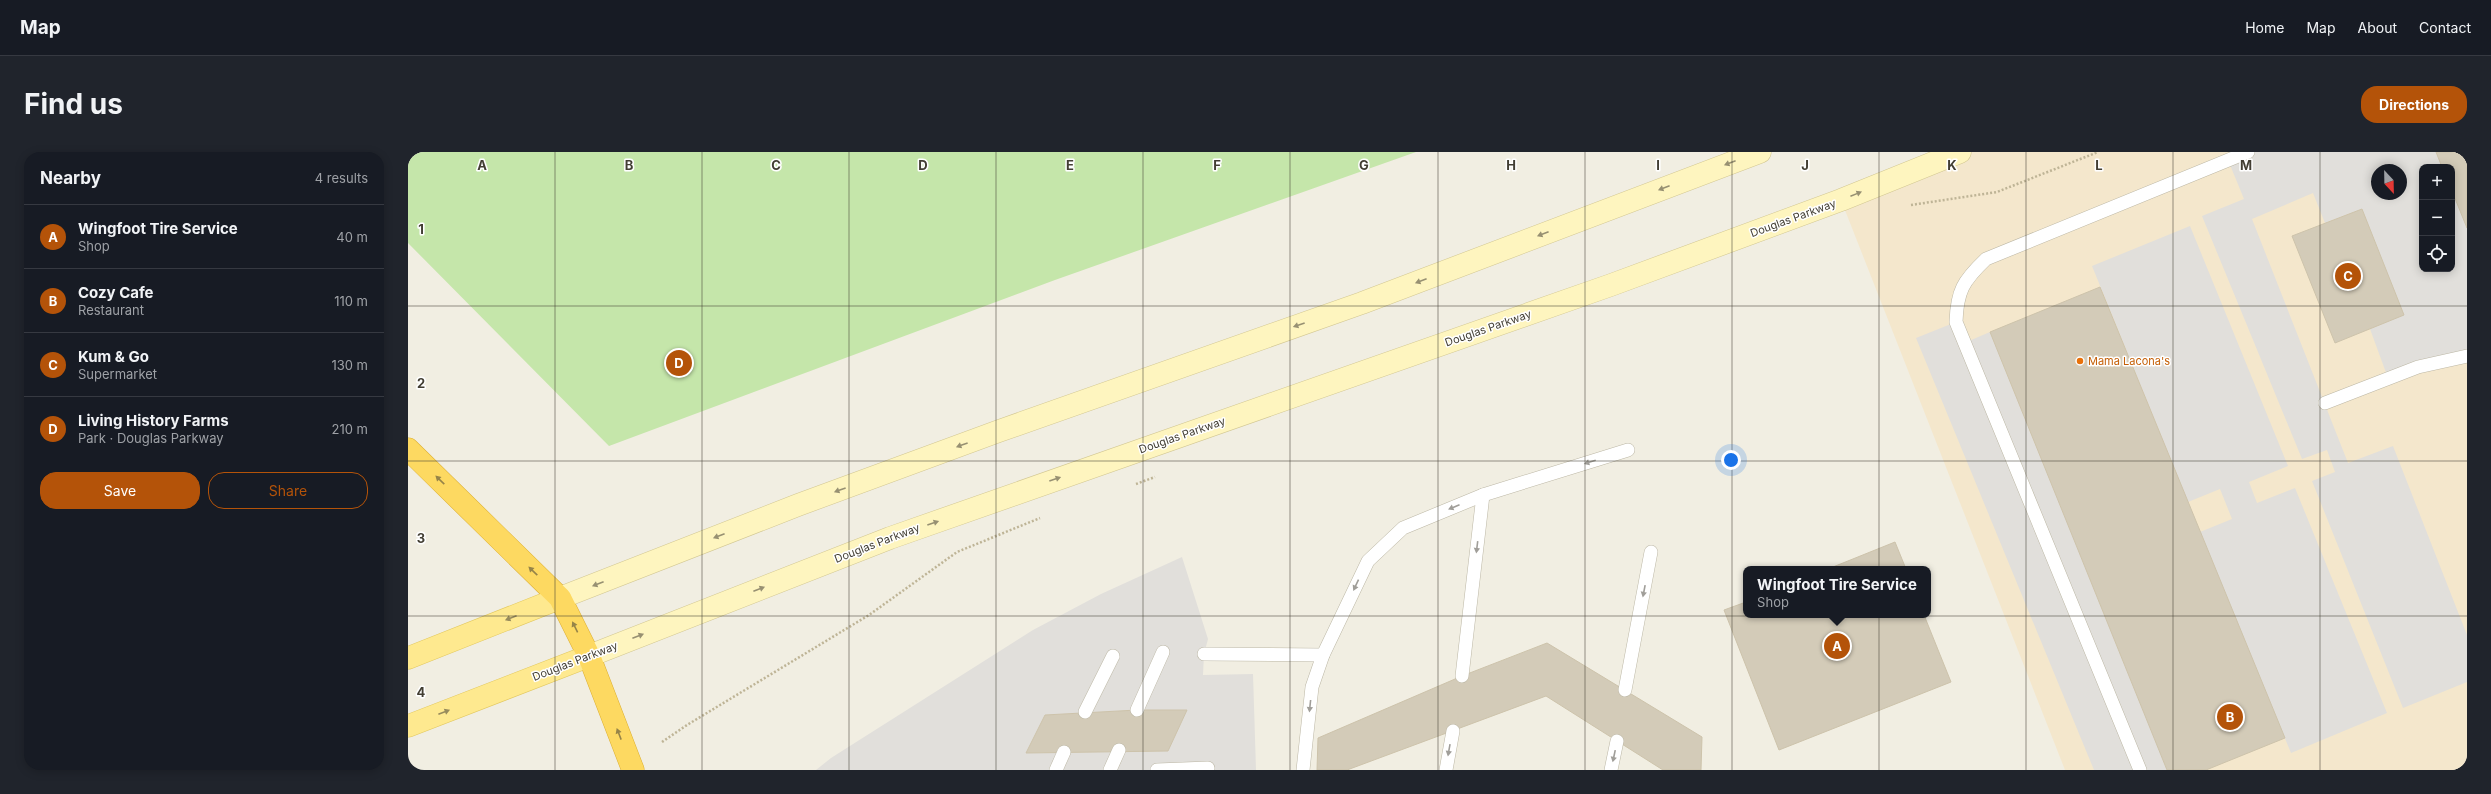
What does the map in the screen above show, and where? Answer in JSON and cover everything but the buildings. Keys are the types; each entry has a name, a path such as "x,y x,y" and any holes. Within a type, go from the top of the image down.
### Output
{"highway":[{"path":"408,448 560,598 589,656 633,770"}],"main road":[{"path":"408,658 806,502 999,431 1362,303 1760,152"},
{"name":"Douglas Parkway","path":"408,726 890,538 1611,286 1841,200 1960,152"}],"lane":[{"path":"2140,770 1956,322 1957,301 1962,286 1986,259 2227,156 2248,152"},
{"path":"2325,403 2418,367 2467,356"},
{"path":"1303,770 1312,687 1323,655 1368,561 1403,528 1483,494 1628,450"},
{"path":"1462,676 1483,494"},
{"path":"1625,690 1651,552"},
{"path":"1137,710 1163,652"},
{"path":"1204,654 1323,655"},
{"path":"1085,712 1113,656"},
{"path":"1446,770 1453,731"},
{"path":"1611,770 1617,741"},
{"path":"1110,770 1119,750"},
{"path":"1056,770 1064,752"},
{"path":"1157,770 1208,768"}],"path":[{"path":"1905,207 1997,192 2098,152"},
{"path":"1133,485 1161,476"},
{"path":"662,742 687,725 869,615 957,552 1041,517"}],"shaded area":[{"path":"1960,152 2467,152 2467,770 2065,770 1841,200"},
{"path":"2248,152 2436,152 2441,164 2419,164 2419,272 2455,272 2455,198 2467,228 2467,356 2388,378 2370,329 2403,315 2362,209 2325,223 2313,193 2252,219 2348,463 2393,446 2467,635 2467,682 2403,708 2312,481 2335,472 2327,450 2302,459 2202,216 2244,199 2228,160"},
{"path":"2190,226 2288,466 2249,482 2257,503 2295,488 2387,713 2291,753 2200,532 2232,519 2220,489 2188,502 2092,266"},
{"path":"1956,322 1964,343 1990,332 2167,770 2094,770 1916,338"},
{"path":"1182,557 1208,639 1204,654 1203,675 1253,674 1256,770 816,770 831,758 1033,630 1101,594","holes":["1137,710 1187,710 1168,751 1026,753 1045,715"]}],"green space":[{"path":"408,152 1416,152 1055,280 609,446 408,243"}],"place":[{"name":"Kum & Go","path":"2348,276"},
{"name":"Mama Lacona's","path":"2080,361"},
{"name":"Living History Farms","path":"679,363"},
{"name":"Wingfoot Tire Service","path":"1837,646"},
{"name":"Cozy Cafe","path":"2230,717"}]}
